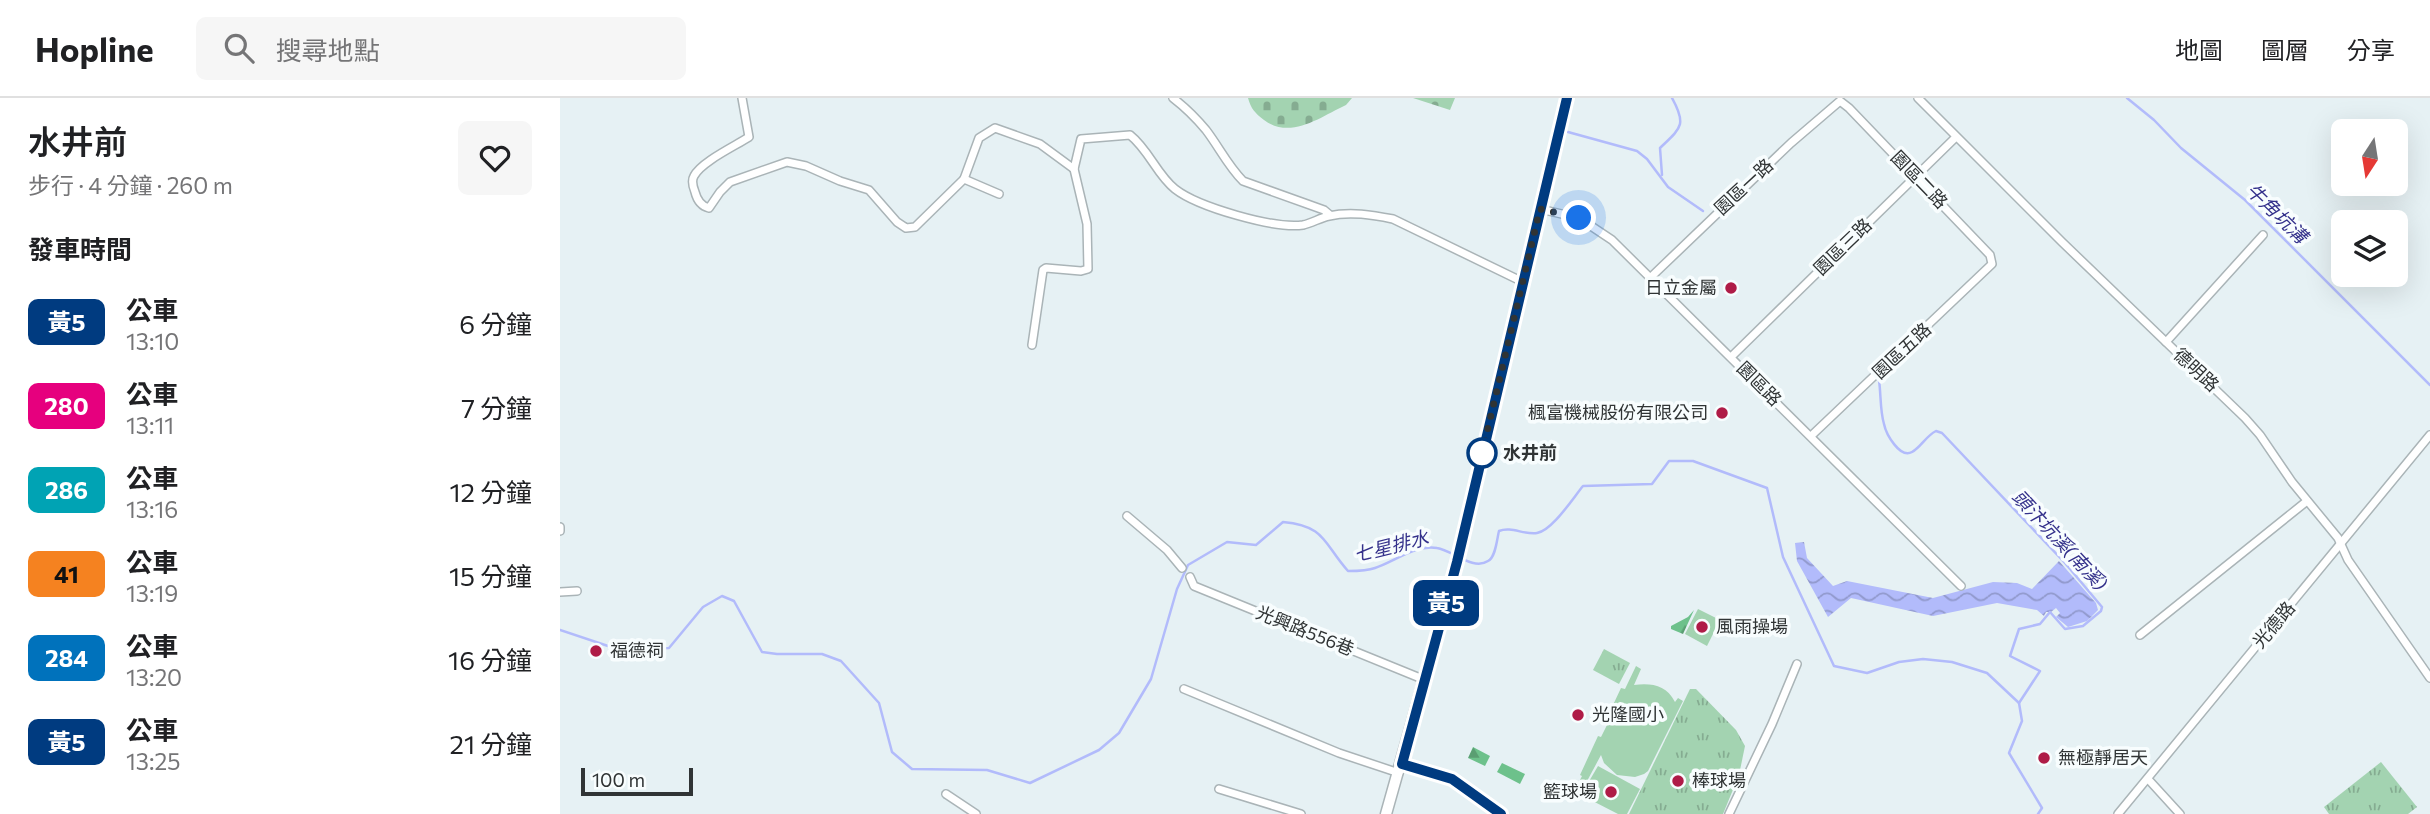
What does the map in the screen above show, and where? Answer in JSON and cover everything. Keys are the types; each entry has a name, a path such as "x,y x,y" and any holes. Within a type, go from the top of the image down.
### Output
{"main road":[{"path":"1386,814 1457,562 1567,98"}],"street":[{"path":"742,98 749,137 694,176 692,185 703,207 709,208 730,182 787,162 806,166 869,190 897,222 906,228 915,227 964,179 979,138 995,128 1040,144 1074,169"},
{"path":"1173,98 1191,112 1208,132 1233,171 1243,181 1324,210 1330,215"},
{"name":"德明路","path":"1918,98 2245,418 2337,538 2430,678"},
{"name":"園區二路","path":"1840,101 1990,255 1992,264"},
{"name":"園區一路","path":"1651,277 1791,143 1840,101"},
{"path":"1032,345 1043,270 1081,271 1088,268 1087,224 1074,169 1080,139 1130,135 1140,143 1172,187 1210,208 1278,223 1304,225 1330,215 1371,214 1393,219 1523,282"},
{"name":"園區三路","path":"1731,356 1956,137"},
{"path":"964,179 999,194"},
{"name":"園區路","path":"1540,209 1579,218 1612,240 1961,586"},
{"path":"2166,342 2263,235"},
{"name":"園區五路","path":"1811,436 1992,264"},
{"name":"光德路","path":"2118,814 2430,435"},
{"path":"2140,635 2306,501"},
{"path":"1127,516 1167,550 1182,568"},
{"name":"光興路556巷","path":"1190,577 1194,586 1425,680"},
{"path":"560,592 577,591"},
{"path":"1728,814 1772,724 1797,664"},
{"path":"1184,689 1339,753 1452,779 1501,814"},
{"path":"2148,779 2179,814"},
{"path":"1219,789 1301,814"},
{"path":"946,794 976,814"}],"green space":[{"path":"1248,98 1352,98 1346,105 1316,120 1285,128 1274,126 1256,113"},
{"path":"1413,98 1455,98 1450,110"},
{"name":"風雨操場","path":"1698,609 1720,620 1707,646 1685,634"},
{"path":"1694,610 1683,634 1671,629 1671,626 1688,617"},
{"path":"1604,649 1630,663 1619,684 1593,670"},
{"path":"1636,666 1641,669 1634,685 1658,686 1675,702 1678,698 1683,701 1648,771 1635,777 1617,775 1604,763 1601,755 1586,783 1580,780 1580,775 1598,736 1601,737 1607,725 1605,722 1621,688 1625,689"},
{"path":"1690,689 1696,689 1736,730 1745,746 1739,775 1723,814 1629,814"},
{"path":"1473,747 1490,756 1485,766 1468,758"},
{"path":"2381,762 2417,807 2408,814 2329,814 2324,807"},
{"path":"1502,763 1525,774 1520,784 1497,772"},
{"name":"籃球場","path":"1598,766 1640,789 1627,814 1618,814 1581,795"}],"water":[{"path":"1804,542 1807,558 1833,586 1847,581 1933,598 1993,582 2017,583 2032,589 2059,561 2096,603 2098,610 2087,621 2068,627 2056,617 2060,613 2056,608 2046,612 2044,616 2037,610 1997,603 1933,616 1851,598 1828,617 1797,561 1795,543"}],"waterway":[{"name":"頭汴坑溪(南溪)","path":"1662,175 1660,148 1680,126 1679,114 1672,98"},
{"name":"牛角坑溝","path":"2127,98 2154,120 2181,148 2245,200 2430,385"},
{"name":"頭汴坑溪(南溪)","path":"1568,132 1637,151 1647,159 1668,187 1703,211"},
{"name":"頭汴坑溪(南溪)","path":"1879,380 1884,424 1898,449 1912,452 1932,433 1942,433 2065,563 2102,607 2101,611 2083,626 2065,629 2050,612 2040,624 2019,629 2010,656 2040,671 2019,703"},
{"name":"七星排水","path":"560,630 620,650 669,648 703,607 722,596 734,601 762,652 822,654 841,661 879,703 892,752 912,769 987,770 1030,783 1099,750 1119,733 1151,679 1177,589 1188,565 1227,542 1256,545 1283,522 1308,527 1316,532 1348,571 1372,569 1429,547 1443,550 1469,562 1482,563 1493,556 1499,531 1543,531 1556,520 1583,486 1652,484 1669,461 1693,461 1767,488 1783,557 1834,666 1867,673 1899,662 1923,659 1952,662 1987,673 2019,703 2022,721 2009,753 2042,808 2038,814"}],"bus line":[{"name":"黃5","path":"1501,814 1452,779 1402,764 1457,562 1567,98"}],"place":[{"name":"日立金屬","path":"1731,288"},
{"name":"楓富機械股份有限公司","path":"1722,413"},
{"name":"水井前","path":"1482,453"},
{"name":"風雨操場","path":"1702,627"},
{"name":"福德祠","path":"596,651"},
{"name":"光隆國小","path":"1578,715"},
{"name":"無極靜居天","path":"2044,758"},
{"name":"棒球場","path":"1678,781"},
{"name":"籃球場","path":"1611,792"}],"route":[{"path":"1482,453 1540,209 1579,218"}]}
